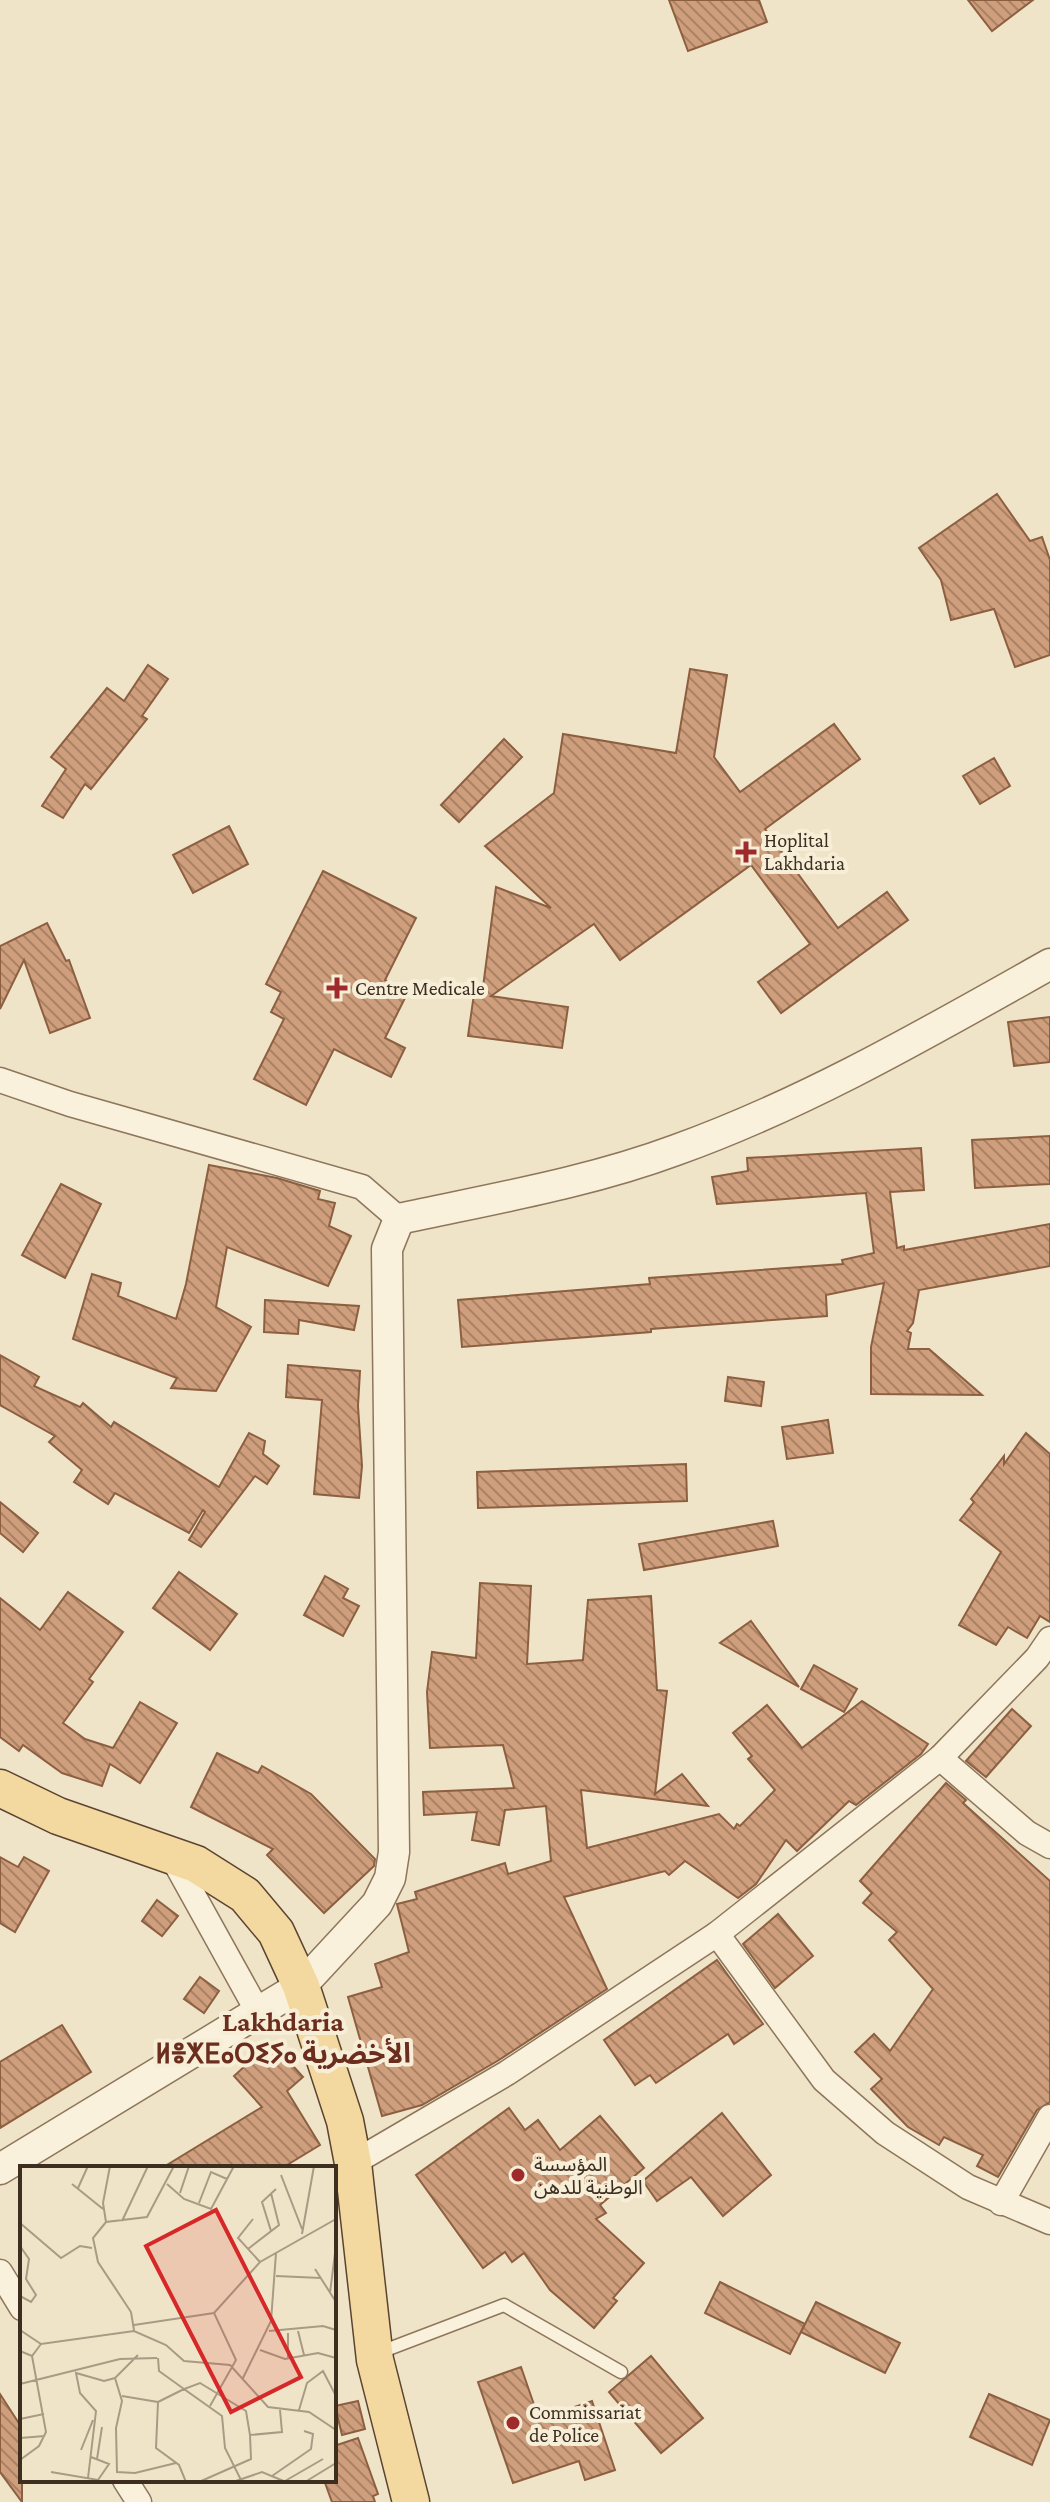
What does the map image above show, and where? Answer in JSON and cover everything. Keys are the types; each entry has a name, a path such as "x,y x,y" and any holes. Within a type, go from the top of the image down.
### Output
{"main road":[{"path":"0,1788 58,1816 196,1864 245,1895 276,1932 301,1986 345,2121 353,2163 375,2354 411,2502"}],"street":[{"path":"399,1219 552,1186 674,1151 789,1104 943,1025 1050,964"},
{"path":"0,1080 70,1104 362,1187 399,1219"},
{"path":"0,2169 301,1986 377,1904 390,1878 394,1852 387,1249 399,1219"},
{"path":"353,2163 507,2073 717,1934 940,1758 1037,1658 1050,1639"},
{"path":"940,1758 1027,1833 1050,1846"},
{"path":"171,1855 258,2012"},
{"path":"717,1934 824,2080 885,2133 968,2187 1050,2222"},
{"path":"1001,2203 1050,2117"},
{"path":"0,2272 20,2305"},
{"path":"126,2482 139,2502"}],"lane":[{"path":"375,2354 504,2305 621,2372"}],"building":[{"path":"669,0 759,0 767,22 688,51"},
{"path":"968,0 1033,0 992,31"},
{"path":"997,494 1030,541 1042,537 1050,560 1050,655 1015,667 994,609 951,620 941,580 919,548"},
{"path":"148,665 168,679 142,716 147,719 91,789 85,784 63,818 42,806 66,769 51,757 107,688 124,701"},
{"path":"690,669 727,675 714,757 740,792 834,724 860,759 765,829 838,928 887,892 908,920 781,1013 758,982 810,944 751,865 620,960 594,924 491,996 568,1007 562,1048 468,1036 474,994 482,995 496,887 551,908 485,846 554,793 563,734 676,753"},
{"path":"504,739 522,757 459,822 441,805"},
{"path":"994,758 1010,786 980,804 963,776"},
{"path":"229,826 248,864 193,893 173,855"},
{"name":"Centre Medicale","path":"323,871 416,918 385,980 408,992 385,1038 405,1048 391,1077 334,1049 306,1105 254,1079 284,1019 271,1012 281,992 266,984"},
{"path":"47,923 66,961 69,960 90,1018 50,1033 24,960 0,1009 0,946"},
{"path":"1050,1017 1050,1062 1014,1066 1008,1022"},
{"path":"1050,1136 1050,1184 975,1188 972,1140"},
{"path":"921,1148 924,1190 890,1192 897,1248 904,1246 904,1250 1050,1224 1050,1266 919,1290 913,1323 907,1331 911,1333 908,1349 929,1349 982,1395 871,1394 871,1347 884,1283 826,1295 827,1316 462,1347 458,1300 650,1284 649,1278 843,1264 842,1260 874,1253 866,1193 717,1204 712,1177 748,1171 747,1158"},
{"path":"209,1165 277,1178 320,1191 318,1199 335,1203 329,1226 351,1236 328,1286 227,1247 216,1307 251,1327 216,1391 171,1388 177,1378 73,1339 92,1274 121,1283 118,1296 176,1319 186,1284"},
{"path":"61,1184 101,1204 65,1278 22,1255"},
{"path":"265,1300 359,1306 354,1330 299,1320 298,1334 264,1332"},
{"path":"0,1355 39,1377 34,1386 80,1407 83,1403 111,1427 114,1422 219,1487 249,1433 265,1441 263,1454 279,1466 267,1484 255,1476 201,1547 189,1540 205,1512 203,1510 189,1533 115,1493 108,1504 74,1482 82,1470 49,1442 55,1436 0,1405"},
{"path":"288,1365 360,1371 358,1406 362,1466 359,1498 314,1494 322,1400 286,1397"},
{"path":"728,1377 764,1382 761,1406 725,1401"},
{"path":"828,1420 833,1453 787,1459 782,1427"},
{"path":"1026,1433 1050,1454 1050,1622 1040,1616 1027,1638 1008,1627 996,1645 959,1625 1001,1552 960,1520 974,1502 971,1499 1004,1456 1004,1464"},
{"path":"686,1464 687,1501 478,1508 477,1472"},
{"path":"0,1502 38,1533 23,1552 0,1533"},
{"path":"773,1521 778,1546 644,1570 639,1544"},
{"path":"179,1572 237,1614 210,1650 153,1608"},
{"path":"325,1576 348,1589 343,1598 359,1606 343,1636 304,1615"},
{"path":"480,1583 531,1586 527,1664 583,1660 588,1600 651,1596 657,1690 667,1691 655,1794 682,1774 708,1806 581,1790 587,1848 719,1814 734,1829 737,1824 740,1826 775,1790 748,1759 752,1756 733,1733 767,1705 802,1748 862,1701 928,1744 921,1754 856,1805 849,1801 797,1851 786,1840 756,1884 738,1898 685,1861 669,1875 665,1871 564,1897 607,1989 499,2060 422,2105 382,2116 348,1997 382,1987 375,1964 409,1952 397,1904 417,1899 415,1892 505,1863 508,1874 551,1861 546,1806 505,1810 499,1845 472,1840 477,1812 424,1815 423,1792 514,1788 503,1745 430,1748 427,1692 432,1652 476,1658"},
{"path":"68,1592 123,1632 89,1679 93,1682 63,1723 85,1739 113,1748 140,1702 177,1723 140,1783 110,1764 102,1786 62,1773 23,1745 19,1751 0,1737 0,1598 40,1630"},
{"path":"751,1621 799,1687 720,1643"},
{"path":"814,1665 857,1689 844,1712 801,1689"},
{"path":"1012,1709 1031,1726 986,1777 966,1761"},
{"path":"217,1753 258,1773 262,1766 311,1794 375,1859 374,1866 324,1913 267,1855 273,1849 191,1807"},
{"path":"946,1783 966,1800 963,1803 1050,1881 1050,2102 1037,2110 998,2177 977,2166 983,2155 944,2137 939,2145 908,2127 871,2089 882,2079 855,2052 874,2034 890,2051 933,1989 889,1940 897,1932 863,1903 872,1893 860,1881"},
{"path":"0,1857 18,1867 24,1857 49,1871 15,1932 0,1923"},
{"path":"157,1900 178,1916 162,1936 142,1921"},
{"path":"778,1914 813,1956 775,1988 743,1944"},
{"path":"717,1960 763,2024 734,2044 728,2034 656,2083 650,2075 635,2085 604,2040"},
{"path":"200,1977 219,1991 204,2013 184,1999"},
{"path":"62,2025 91,2072 0,2128 0,2062"},
{"path":"271,2042 303,2077 287,2091 320,2145 285,2166 165,2166 262,2107 234,2076"},
{"path":"509,2108 525,2130 538,2120 560,2150 600,2116 644,2168 600,2205 606,2213 596,2219 644,2263 613,2298 617,2301 594,2328 550,2290 524,2253 512,2262 505,2252 483,2268 416,2175"},
{"path":"722,2113 771,2175 723,2216 691,2177 657,2201 643,2181"},
{"path":"720,2282 805,2324 790,2354 705,2313"},
{"path":"816,2302 900,2343 885,2373 801,2332"},
{"path":"651,2356 703,2418 661,2453 609,2392"},
{"path":"521,2367 539,2419 592,2401 615,2470 585,2480 579,2461 513,2483 478,2382"},
{"path":"0,2394 20,2425 22,2502 0,2472"},
{"path":"989,2394 1050,2420 1032,2465 970,2437"},
{"path":"358,2401 365,2429 342,2435 336,2406"},
{"path":"358,2438 378,2494 373,2496 375,2502 332,2502 325,2482 336,2482 336,2445"}],"place":[{"name":"Hoplital Lakhdaria","path":"746,852"},
{"name":"Centre Medicale","path":"337,988"},
{"name":"المؤسسة الوطنية للدهن","path":"518,2175"},
{"name":"Commissariat de Police","path":"513,2423"}],"district":[{"name":"Lakhdaria ⵍⴻⵅⴹⴰⵔⵉⵢⴰ الأخضرية","path":"283,2037"}]}
